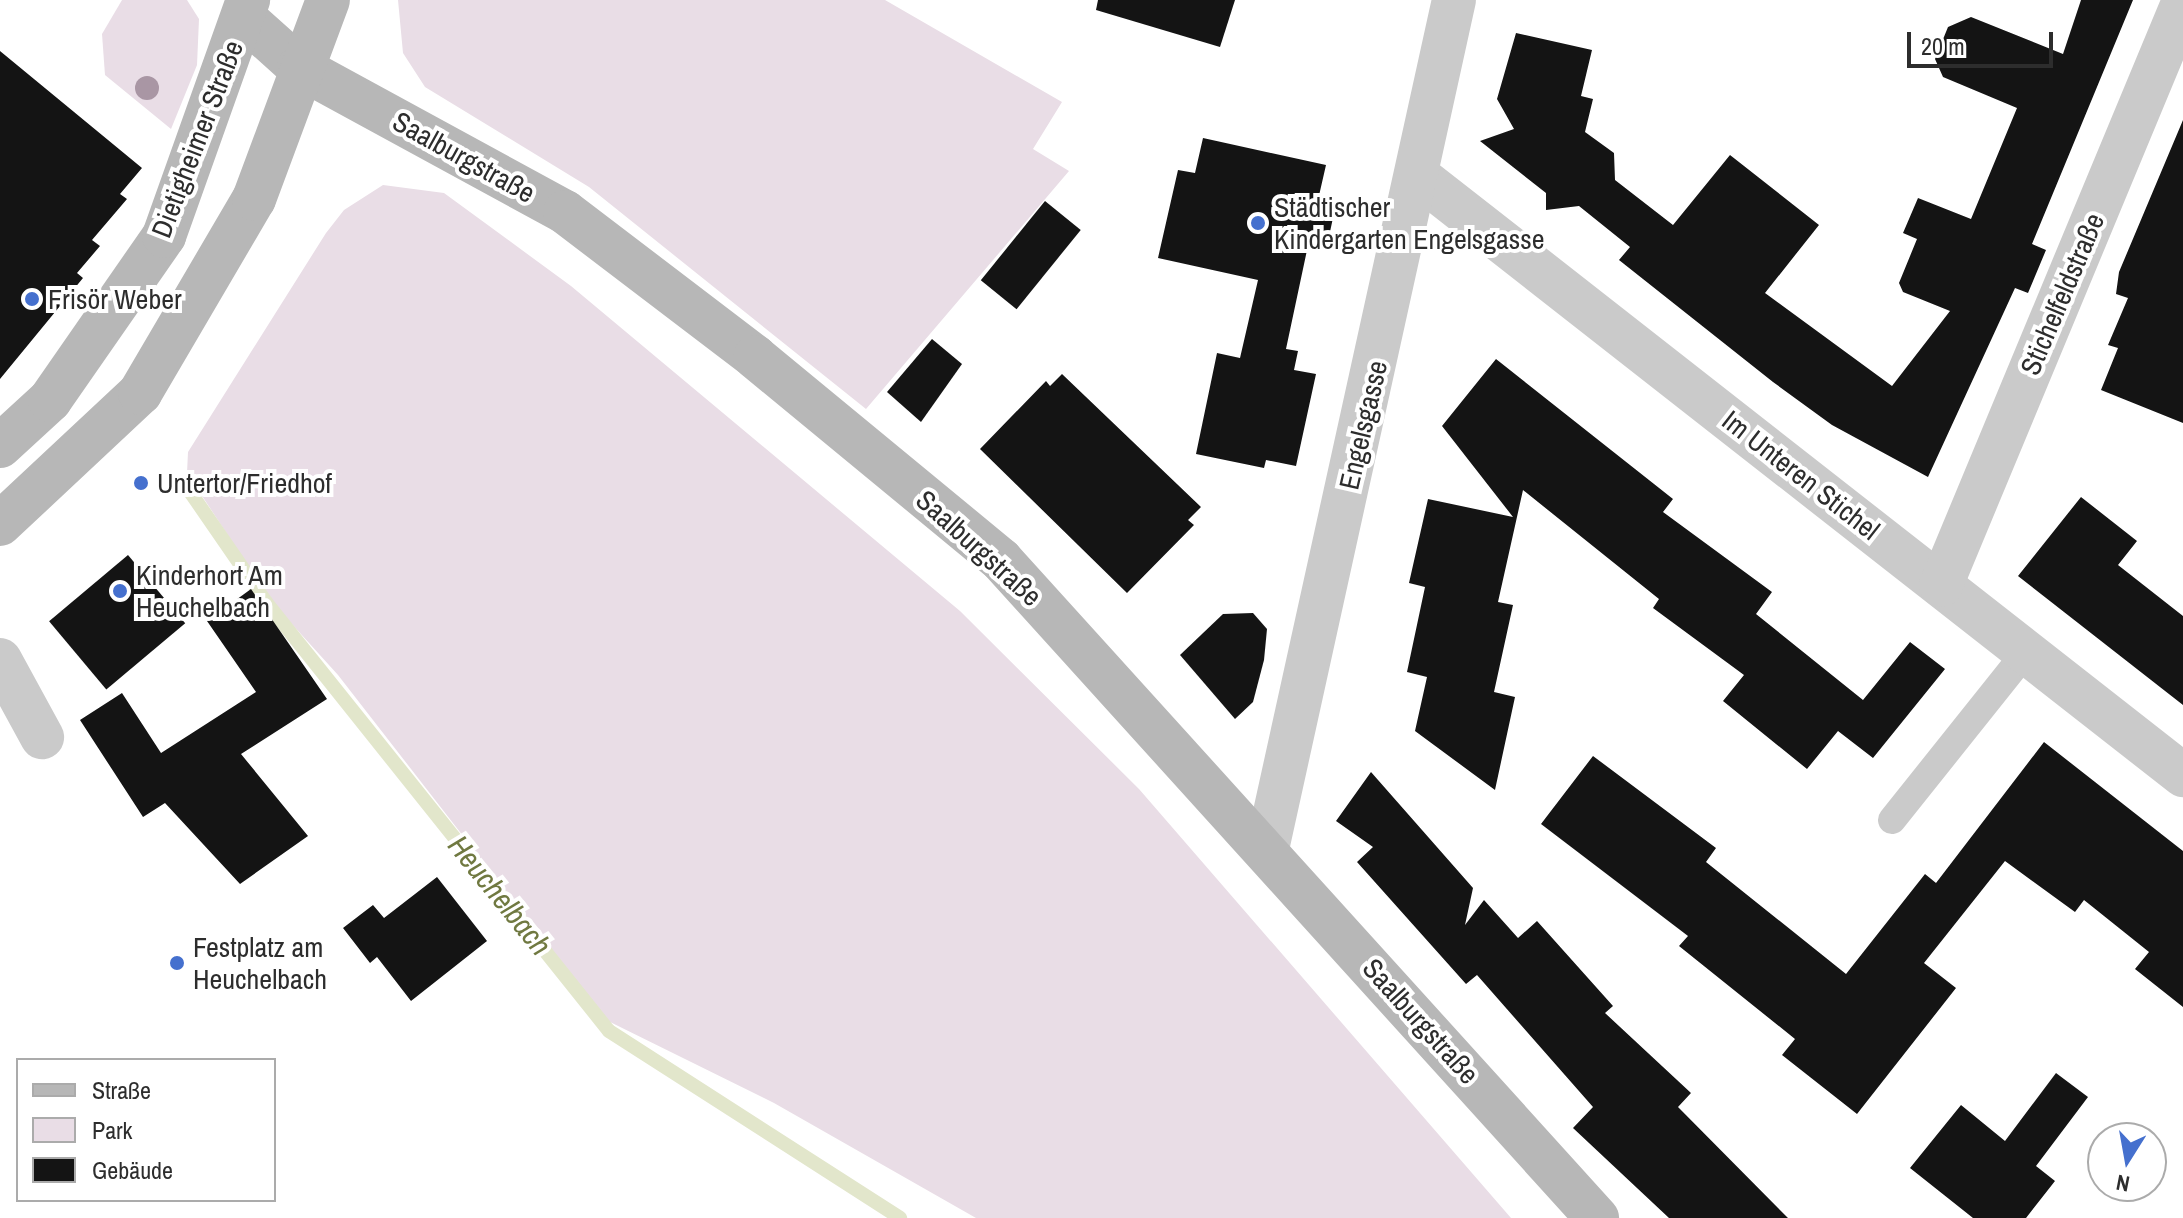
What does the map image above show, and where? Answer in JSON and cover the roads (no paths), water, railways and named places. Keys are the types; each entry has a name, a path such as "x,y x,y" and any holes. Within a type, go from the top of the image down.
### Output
{"street":[{"path":"0,524 140,393 254,199 299,67 328,0"},
{"name":"Engelsgasse","path":"1267,849 1418,176 1454,0"},
{"name":"Stichelfeldstraße","path":"1941,585 2183,3"},
{"name":"Saalburgstraße","path":"241,6 299,67 565,212 755,357 1001,560 1267,849 1597,1218"},
{"name":"Dietigheimer Straße","path":"0,446 50,400 164,236 241,6"},
{"name":"Im Unteren Stichel","path":"1418,176 2183,775"},
{"path":"0,660 42,737"}],"lane":[{"path":"1892,820 2026,652"}],"waterway":[{"name":"Heuchelbach","path":"184,483 266,602 609,1031 900,1218"}],"place":[{"name":"Städtischer Kindergarten Engelsgasse","path":"1258,223"},
{"name":"Frisör Weber","path":"32,299"},
{"name":"Untertor/Friedhof","path":"141,483"},
{"name":"Kinderhort Am Heuchelbach","path":"120,591"},
{"name":"Festplatz am Heuchelbach","path":"177,963"}]}
